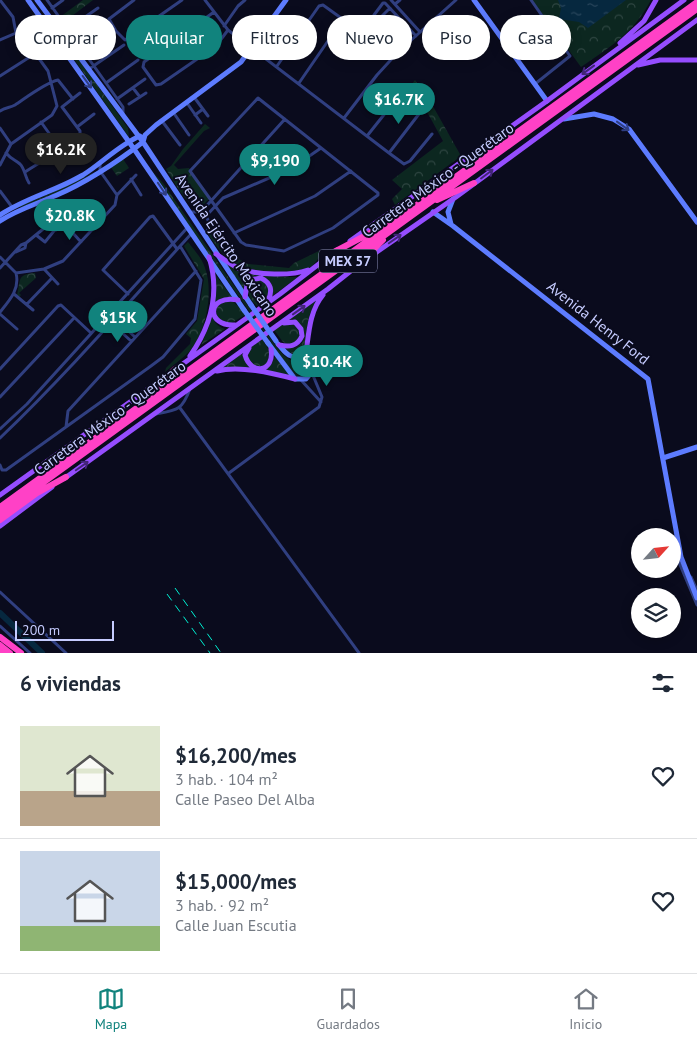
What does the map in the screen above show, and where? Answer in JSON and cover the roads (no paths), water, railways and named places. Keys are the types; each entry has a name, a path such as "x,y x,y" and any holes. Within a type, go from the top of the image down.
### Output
{"highway":[{"name":"Carretera México - Querétaro","path":"1,517 393,225 697,2"},
{"name":"Carretera México - Querétaro","path":"0,507 393,225 426,204 697,8"},
{"path":"426,204 474,184"},
{"path":"334,252 393,225"},
{"path":"356,267 393,225"},
{"path":"122,418 175,369"},
{"path":"1,517 37,493 66,477"},
{"path":"0,637 21,653"},
{"path":"0,646 10,653"}],"main road":[{"path":"604,59 644,21 656,0"},
{"path":"0,496 684,0"},
{"path":"0,526 356,267 474,184 697,20"},
{"path":"630,68 660,60 697,60"},
{"path":"216,254 234,266 249,271 290,274 300,272 320,263"},
{"path":"187,360 200,343 207,326 215,287 214,273 208,258"},
{"path":"245,297 250,280 261,278 267,281 271,289 270,296 265,304"},
{"path":"305,359 314,309 328,289"},
{"path":"236,325 224,325 218,321 214,312 216,305 221,300 238,300"},
{"path":"278,343 292,346 298,344 302,336 301,328 295,322 281,323"},
{"path":"255,342 245,355 249,364 256,368 265,367 271,362 273,357 271,349"},
{"path":"214,371 230,368 298,379"}],"street":[{"path":"0,0 13,18 15,28"},
{"name":"Avenida Ejército Mexicano","path":"28,0 39,15"},
{"name":"Avenida Ejército Mexicano","path":"37,0 48,15"},
{"path":"47,0 56,15"},
{"path":"52,8 63,0"},
{"path":"134,0 109,19 122,39 127,39 182,0"},
{"path":"205,0 224,26 232,33"},
{"path":"224,26 238,6 245,0"},
{"path":"276,15 286,0"},
{"path":"391,0 420,32"},
{"path":"395,4 400,0"},
{"path":"412,40 456,0"},
{"path":"474,0 546,101"},
{"path":"531,0 570,56 535,84"},
{"path":"390,8 379,19 374,15 383,3 390,8 416,36"},
{"path":"277,66 320,5 323,5 341,18 341,22 300,81"},
{"path":"88,15 98,8"},
{"path":"214,12 144,62 143,67 156,85 216,46 228,30"},
{"path":"1,38 15,33"},
{"path":"92,68 124,45"},
{"path":"0,76 25,60"},
{"path":"0,165 11,144 56,109 57,103 52,81 47,68 41,60"},
{"name":"Avenida Ejército Mexicano","path":"71,60 271,349 298,379"},
{"name":"Avenida Ejército Mexicano","path":"86,60 143,142 250,306 287,354 305,359"},
{"path":"88,60 92,68 106,83 123,107 123,114"},
{"path":"106,83 138,60"},
{"path":"0,215 12,207 54,190 88,171 138,136 145,135 173,112 236,67 242,60"},
{"path":"269,60 300,81 366,136 404,164 408,163 432,134"},
{"path":"344,118 391,60"},
{"path":"117,99 145,79"},
{"path":"0,111 12,106 52,81 59,80 73,99"},
{"path":"133,88 140,97"},
{"path":"366,136 401,93 404,92 422,106 422,110 389,153"},
{"path":"56,109 62,107 80,93"},
{"path":"129,104 146,93"},
{"path":"194,97 208,116"},
{"path":"258,98 321,148 379,195 333,228 282,251 246,245 241,242 190,171 258,98"},
{"path":"186,103 201,123"},
{"path":"62,107 80,133 72,140"},
{"path":"195,115 203,109"},
{"path":"173,112 189,135"},
{"path":"77,127 94,114"},
{"path":"561,119 594,114 603,115 621,123 632,133 697,222"},
{"path":"201,212 285,119"},
{"path":"162,121 180,145"},
{"path":"41,122 61,150"},
{"path":"0,129 11,144"},
{"path":"0,221 22,209 58,195 100,171 143,142 145,135"},
{"path":"25,172 68,145"},
{"path":"206,216 223,198 292,168 321,148"},
{"path":"6,153 13,161 19,163 29,183"},
{"path":"16,273 44,269 63,261 115,206 116,195 100,171 100,163"},
{"path":"88,171 100,171"},
{"path":"234,233 315,196 351,171"},
{"path":"116,195 125,189 136,175"},
{"path":"131,180 141,195"},
{"path":"0,191 12,207 22,209"},
{"path":"453,226 448,212 450,203 456,197"},
{"path":"84,203 102,219"},
{"path":"11,214 12,207"},
{"path":"188,212 201,212 206,216 209,224 204,236"},
{"name":"Avenida Henry Ford","path":"433,212 648,379 676,528"},
{"path":"0,465 4,471 163,357 195,319 201,283 200,278 179,247 173,243 153,216 150,216 103,268 104,272 128,294"},
{"path":"36,235 45,242 62,221 81,242"},
{"path":"0,268 21,245 48,225 57,229"},
{"path":"0,429 110,314 188,227"},
{"path":"0,438 115,319 192,233"},
{"path":"0,257 16,273 17,283 14,294 0,313 17,329"},
{"path":"44,269 58,284"},
{"path":"66,427 68,411 196,270"},
{"path":"27,304 52,278"},
{"path":"141,279 146,283"},
{"path":"14,294 33,310"},
{"path":"0,369 58,306 61,306 91,333"},
{"path":"110,314 135,337"},
{"path":"0,398 74,318"},
{"path":"106,318 131,342"},
{"path":"229,473 316,410 322,396 311,373 310,365 305,359"},
{"path":"298,379 306,379 311,373"},
{"path":"53,375 58,379"},
{"path":"49,379 54,384"},
{"path":"298,379 321,402"},
{"path":"153,414 180,408 190,387"},
{"path":"180,408 359,653"},
{"path":"663,458 697,447"},
{"name":"Avenida Henry Ford","path":"681,548 697,590"},
{"name":"Avenida Henry Ford","path":"681,558 697,598"},
{"name":"Avenida Henry Ford","path":"681,567 697,605"},
{"path":"0,592 66,653"},
{"path":"0,626 30,653"}],"water":[{"path":"558,0 626,0 588,28 579,22 571,21 571,15 560,15 561,8"}],"waterway":[{"path":"0,613 42,653"}],"railway":[{"path":"175,588 221,653"},
{"path":"167,594 210,653"}]}
